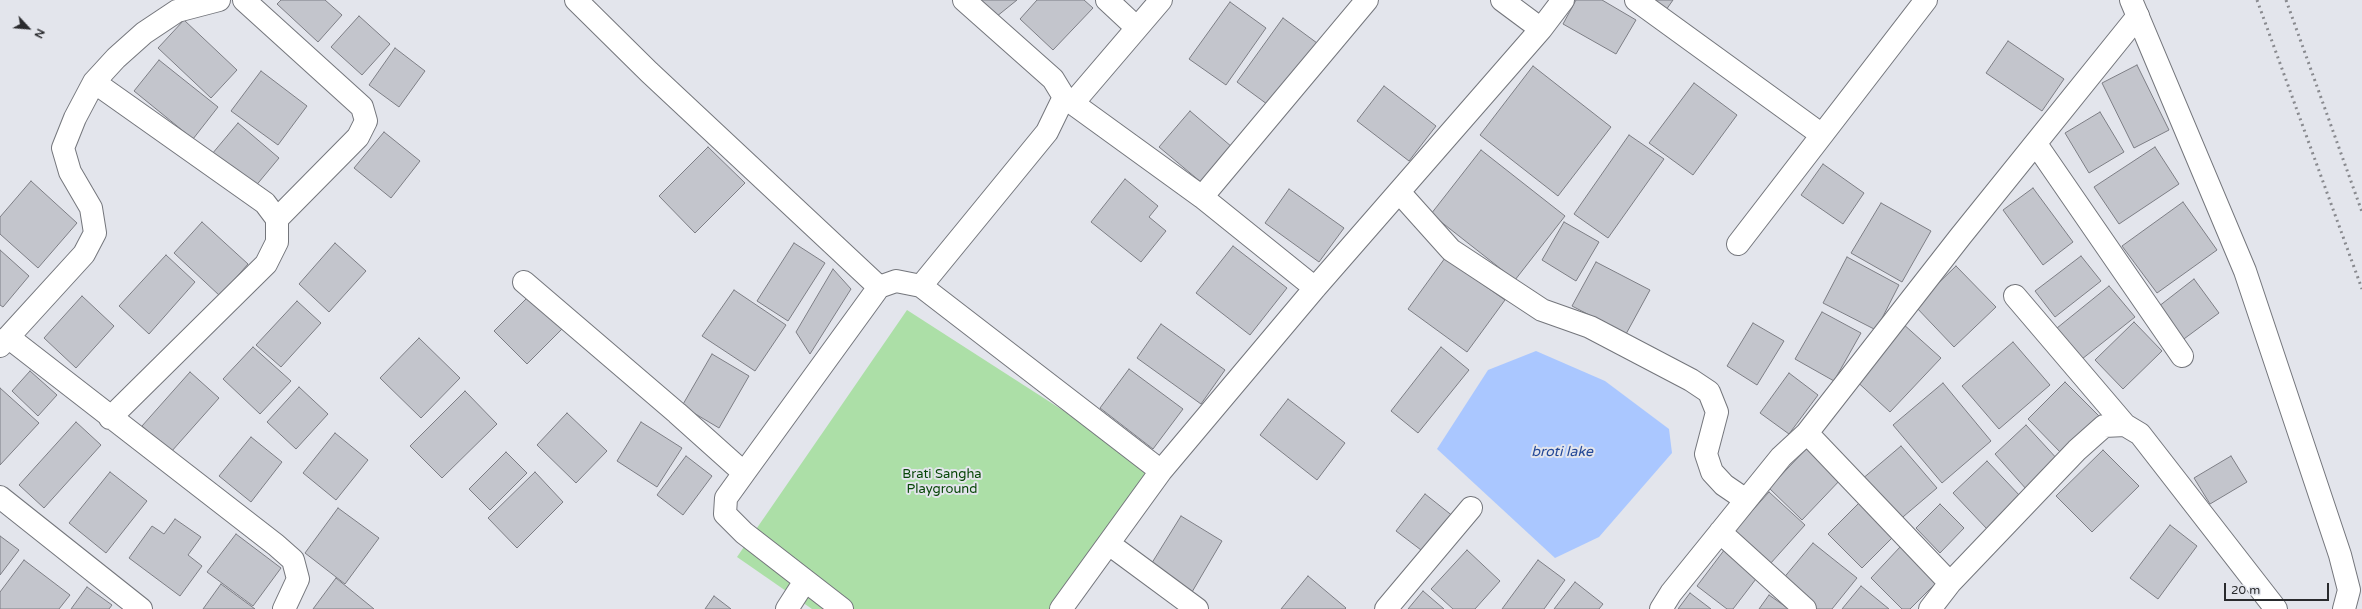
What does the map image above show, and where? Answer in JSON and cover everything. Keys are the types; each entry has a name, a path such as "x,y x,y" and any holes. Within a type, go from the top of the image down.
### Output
{"street":[{"path":"218,0 177,11 139,38 116,58 94,82 75,118 63,148 70,172 91,208 95,233 84,254 4,341 110,418 276,545 293,560 298,579 284,609"},
{"path":"244,0 362,107 366,121 358,137 277,219"},
{"path":"576,0 660,83 879,287"},
{"path":"964,0 1053,79 1069,100 1202,197 1315,288"},
{"path":"1107,0 1137,28"},
{"path":"920,286 1047,132 1069,100 1137,28 1161,0"},
{"path":"1202,197 1367,0"},
{"path":"1502,0 1541,29"},
{"path":"1061,609 1160,471 1315,288 1541,29 1563,0"},
{"path":"1636,0 1822,135"},
{"path":"1738,244 1926,0"},
{"path":"1661,609 1671,592 1781,456 1807,434 2036,144 2134,8"},
{"path":"2134,8 2245,270 2340,555 2350,590 2344,609"},
{"path":"94,82 265,203 277,219 276,242 266,264 110,418"},
{"path":"2036,144 2182,356"},
{"path":"1399,192 1451,250 1542,310 1590,327 1691,380 1708,392 1717,412 1706,454 1712,472 1746,500"},
{"path":"842,609 744,533 725,514 726,498 879,287 896,281 920,286 1160,471"},
{"path":"524,282 744,473"},
{"path":"2015,296 2125,425 2140,434 2276,609"},
{"path":"1930,609 1950,583 2077,450 2104,426 2125,425"},
{"path":"1807,434 1950,583"},
{"path":"0,497 141,609"},
{"path":"1386,609 1471,508"},
{"path":"1720,532 1805,609"},
{"path":"1109,544 1197,609"},
{"path":"787,609 805,581"}],"green space":[{"name":"Brati Sangha Playground","path":"907,310 1154,469 1073,609 812,609 737,557"}],"water":[{"name":"broti lake","path":"1536,351 1605,381 1669,429 1672,453 1599,537 1555,558 1437,449 1488,370"}],"building":[{"path":"281,0 325,0 342,15 318,42 277,4"},
{"path":"974,0 1017,0 991,21"},
{"path":"1037,0 1084,0 1093,8 1053,50 1020,19"},
{"path":"1576,0 1602,0 1636,20 1616,54 1563,24"},
{"path":"1651,0 1673,0 1666,10"},
{"path":"1230,2 1266,28 1226,85 1189,59"},
{"path":"359,16 390,44 362,75 331,47"},
{"path":"1283,18 1317,43 1271,107 1237,82"},
{"path":"184,20 237,70 211,98 158,48"},
{"path":"2008,41 2064,79 2042,111 1986,73"},
{"path":"395,48 425,71 399,107 369,85"},
{"path":"159,60 218,107 193,139 134,91"},
{"path":"2137,65 2169,130 2134,148 2102,83"},
{"path":"1533,66 1611,127 1558,196 1480,135"},
{"path":"261,71 307,106 278,145 231,111"},
{"path":"1694,83 1737,115 1693,175 1649,143"},
{"path":"1384,86 1436,126 1409,161 1357,121"},
{"path":"1190,111 1232,147 1202,183 1159,147"},
{"path":"2100,112 2124,152 2089,173 2065,133"},
{"path":"238,123 279,158 254,188 212,154"},
{"path":"384,132 420,161 391,198 354,168"},
{"path":"1629,135 1664,159 1608,238 1574,214"},
{"path":"708,147 745,183 695,233 659,196"},
{"path":"2155,147 2179,184 2119,224 2094,187"},
{"path":"1481,150 1565,216 1515,280 1431,214"},
{"path":"1823,164 1864,193 1843,224 1801,195"},
{"path":"1125,179 1158,206 1149,217 1166,231 1141,262 1091,222"},
{"path":"31,181 77,223 38,268 0,234 0,217"},
{"path":"2033,188 2073,242 2043,265 2003,210"},
{"path":"1289,189 1344,228 1319,262 1265,223"},
{"path":"2183,202 2217,250 2157,293 2122,246"},
{"path":"1881,203 1931,231 1902,282 1851,253"},
{"path":"202,222 248,264 220,296 174,253"},
{"path":"1564,222 1599,242 1576,281 1542,260"},
{"path":"335,243 366,271 329,312 299,284"},
{"path":"794,243 825,263 788,321 757,301"},
{"path":"1233,246 1287,288 1250,335 1196,293"},
{"path":"0,250 29,276 3,307 0,305"},
{"path":"166,255 195,282 149,334 119,306"},
{"path":"2081,256 2101,281 2055,317 2035,291"},
{"path":"1847,257 1899,285 1876,330 1823,303"},
{"path":"1445,258 1505,300 1467,352 1408,309"},
{"path":"1596,262 1650,290 1626,334 1572,306"},
{"path":"1956,266 1996,307 1954,347 1915,306"},
{"path":"833,269 851,289 810,354 796,332"},
{"path":"2194,279 2219,313 2169,350 2145,317"},
{"path":"2109,286 2135,317 2082,359 2057,328"},
{"path":"734,290 786,325 755,371 702,336"},
{"path":"531,294 564,327 527,364 494,331"},
{"path":"82,296 114,326 76,368 44,338"},
{"path":"297,301 321,323 281,367 256,345"},
{"path":"1822,312 1861,333 1834,381 1795,359"},
{"path":"2134,322 2162,351 2123,389 2095,360"},
{"path":"1753,323 1784,341 1757,385 1727,366"},
{"path":"1902,323 1941,358 1890,412 1852,377"},
{"path":"1161,324 1225,370 1201,404 1137,358"},
{"path":"419,338 460,378 421,418 380,378"},
{"path":"2013,342 2050,385 1999,429 1962,386"},
{"path":"253,347 291,381 260,414 223,379"},
{"path":"1441,347 1469,370 1418,433 1391,411"},
{"path":"712,354 749,376 719,428 682,406"},
{"path":"1129,369 1183,409 1153,449 1100,408"},
{"path":"30,371 57,395 38,416 12,391"},
{"path":"190,372 219,398 171,452 142,426"},
{"path":"1789,373 1818,395 1789,434 1760,413"},
{"path":"2065,382 2100,417 2062,454 2028,419"},
{"path":"1943,383 1991,441 1942,483 1893,425"},
{"path":"299,387 328,414 296,449 267,422"},
{"path":"0,388 39,423 0,465"},
{"path":"465,391 497,424 442,478 410,446"},
{"path":"1288,399 1345,443 1317,480 1260,435"},
{"path":"567,413 607,451 576,483 537,445"},
{"path":"76,422 101,445 44,508 19,485"},
{"path":"641,422 682,448 657,487 617,461"},
{"path":"2026,425 2059,461 2027,490 1995,454"},
{"path":"335,433 368,460 336,500 303,473"},
{"path":"251,437 282,462 251,502 219,476"},
{"path":"1809,446 1842,478 1802,520 1769,488"},
{"path":"1901,446 1937,488 1897,522 1861,480"},
{"path":"2103,450 2139,486 2092,532 2056,496"},
{"path":"506,452 527,473 490,510 469,489"},
{"path":"686,456 712,476 683,515 657,495"},
{"path":"2231,456 2247,482 2210,504 2194,478"},
{"path":"1987,461 2021,497 1987,529 1953,493"},
{"path":"110,472 147,501 106,553 69,523"},
{"path":"535,472 563,502 517,548 488,518"},
{"path":"1769,492 1805,525 1770,564 1734,531"},
{"path":"1425,494 1454,517 1425,553 1396,531"},
{"path":"1860,502 1894,536 1862,568 1828,534"},
{"path":"1940,504 1964,528 1940,553 1916,528"},
{"path":"338,508 379,538 345,584 305,553"},
{"path":"1181,516 1222,541 1192,592 1150,566"},
{"path":"175,519 201,537 188,555 202,566 180,596 129,558 152,526 164,534"},
{"path":"2170,525 2197,546 2158,599 2130,578"},
{"path":"236,534 281,568 253,606 207,572"},
{"path":"0,536 19,550 0,575"},
{"path":"1813,543 1857,578 1832,609 1817,609 1782,580"},
{"path":"1901,546 1937,582 1910,609 1902,609 1871,578"},
{"path":"1725,549 1759,575 1733,609 1727,609 1697,586"},
{"path":"1467,550 1500,581 1475,609 1453,609 1431,589"},
{"path":"24,560 70,595 59,609 0,609 0,592"},
{"path":"1538,560 1565,580 1544,609 1502,609"},
{"path":"1308,576 1346,608 1281,609"},
{"path":"336,578 374,609 313,609"},
{"path":"1575,582 1603,604 1599,609 1554,609"},
{"path":"221,584 255,609 203,609"},
{"path":"1861,586 1889,609 1842,609"},
{"path":"87,587 112,605 109,609 71,609"},
{"path":"1423,591 1444,609 1408,609"},
{"path":"1690,593 1711,609 1678,609"},
{"path":"1769,595 1789,609 1759,609"},
{"path":"714,596 731,609 705,609"}],"railway":[{"path":"2257,0 2362,289"},
{"path":"2286,0 2362,212"}]}
